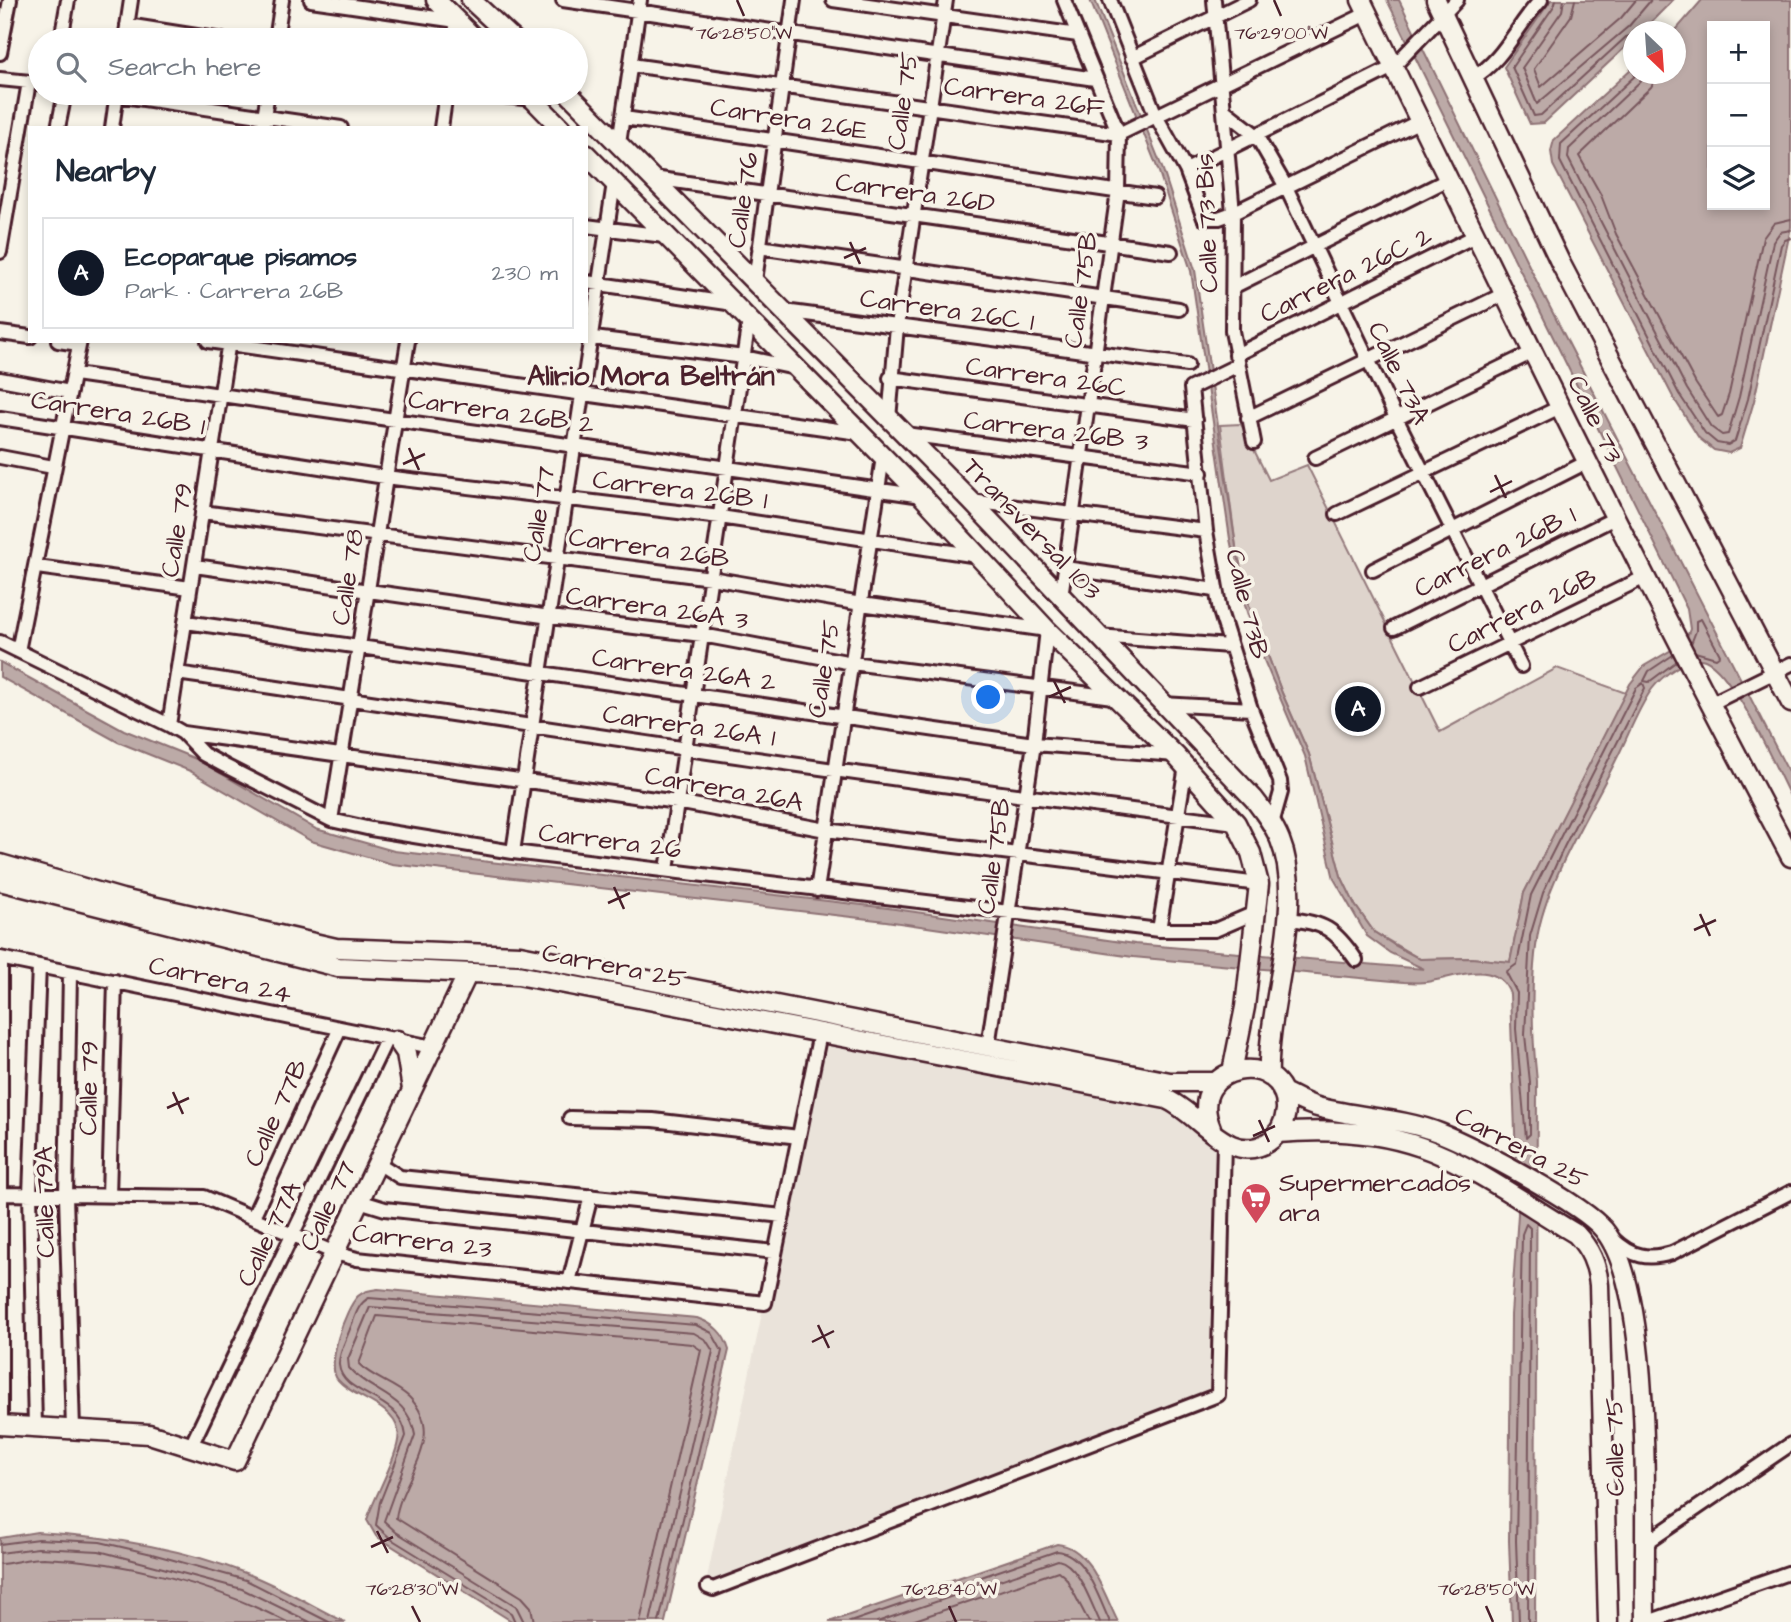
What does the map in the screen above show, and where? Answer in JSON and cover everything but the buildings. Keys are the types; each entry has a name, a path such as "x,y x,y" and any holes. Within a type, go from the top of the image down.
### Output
{"main road":[{"path":"436,0 464,28"},
{"path":"471,0 501,28"},
{"name":"Calle 73","path":"1364,7 1397,62 1418,122 1695,675 1716,700 1791,858"},
{"name":"Calle 73","path":"1436,14 1473,78 1561,264 1777,670 1791,703"},
{"path":"539,105 559,126"},
{"name":"Transversal 103","path":"580,105 971,501 1254,799 1272,824 1281,843 1287,872 1287,919 1272,1010 1269,1076"},
{"path":"589,161 610,161 618,150 619,143"},
{"path":"589,161 614,183 922,496 1113,697 1181,761 1236,823 1251,853 1258,884 1253,951 1232,1072"},
{"path":"614,183 616,173 623,165 638,163"},
{"path":"1160,740 1168,742 1177,739 1181,731 1179,722"},
{"name":"Carrera 25","path":"0,864 122,899 336,948 520,955 1170,1082 1216,1082"},
{"name":"Carrera 25","path":"0,881 338,967 519,975 1167,1099 1236,1148 1251,1148 1266,1143 1277,1133 1321,1130 1379,1137 1421,1147 1458,1164 1576,1234 1590,1251 1598,1271"},
{"name":"Calle 77","path":"190,1448 235,1461 468,973"},
{"path":"392,1039 407,1053 412,1089"},
{"path":"1211,1128 1206,1104 1216,1082 1232,1072 1251,1069 1269,1076"},
{"name":"Carrera 25","path":"1269,1076 1282,1091 1318,1108 1408,1123 1466,1144 1587,1214 1605,1232 1626,1271"},
{"path":"1277,1133 1286,1113 1282,1091"},
{"name":"Calle 75","path":"1598,1271 1608,1622"},
{"name":"Calle 75","path":"1626,1271 1631,1290 1642,1408 1646,1622"},
{"path":"0,1425 149,1434 190,1448"}],"street":[{"path":"0,53 9,0"},
{"path":"63,28 68,0"},
{"path":"127,28 131,0"},
{"path":"278,28 282,0"},
{"path":"311,0 457,21 456,28"},
{"path":"563,0 639,6 789,34 1095,79"},
{"name":"Calle 76","path":"755,281 794,0"},
{"path":"833,0 1078,35"},
{"name":"Calle 75","path":"889,419 890,378 897,326 946,0"},
{"name":"Calle 75B","path":"1061,597 1125,131 1095,79 1064,0"},
{"path":"1110,0 1154,116 1186,170 1204,218 1219,218 1233,213 1418,122"},
{"name":"Calle 73 Bis","path":"1214,0 1233,213 1232,331 1254,442"},
{"path":"1132,58 1249,0"},
{"path":"1186,170 1397,62 1436,14 1457,0"},
{"path":"1473,78 1488,69 1505,51 1541,0"},
{"path":"619,143 639,6"},
{"path":"1125,131 1364,7"},
{"path":"127,25 146,28"},
{"name":"Carrera 26F","path":"631,65 1125,131"},
{"path":"0,79 28,82"},
{"path":"0,252 30,105"},
{"path":"58,126 63,105"},
{"path":"112,105 112,126"},
{"path":"171,105 263,122 315,126"},
{"path":"441,126 444,105"},
{"name":"Calle 73A","path":"1224,110 1256,135 1286,187 1367,360 1521,666"},
{"name":"Carrera 26E","path":"624,118 1155,197"},
{"name":"Carrera 26D","path":"653,178 1171,251"},
{"path":"1233,287 1447,180"},
{"name":"Calle 77","path":"513,852 584,394 589,337 601,284 614,183"},
{"path":"588,226 664,236"},
{"name":"Carrera 26C 2","path":"1191,388 1341,303 1475,236"},
{"path":"759,247 1179,309"},
{"path":"588,282 734,304"},
{"path":"1248,418 1504,294"},
{"name":"Carrera 26C 1","path":"784,311 1187,365"},
{"path":"667,870 749,320"},
{"path":"0,333 28,337"},
{"path":"589,337 744,357 796,368"},
{"path":"18,651 37,567 53,467 75,374 79,343"},
{"path":"229,343 860,433"},
{"name":"Calle 79","path":"169,725 229,343"},
{"name":"Calle 78","path":"331,820 353,699 408,343"},
{"path":"1315,458 1532,352"},
{"name":"Carrera 26B 2","path":"75,374 922,496"},
{"name":"Carrera 26C","path":"890,378 1195,420"},
{"path":"0,379 70,392"},
{"name":"Calle 73B","path":"1191,388 1215,590 1251,709 1280,781 1281,792 1272,824"},
{"path":"1337,514 1560,407"},
{"name":"Carrera 26B 1","path":"0,418 385,477 720,517 979,556"},
{"name":"Carrera 26B 3","path":"905,435 1201,473"},
{"name":"Calle 75","path":"817,890 883,457"},
{"path":"1,461 53,467"},
{"path":"1373,570 1587,462"},
{"path":"971,501 1206,531"},
{"name":"Carrera 26B","path":"202,512 711,578 860,604 1047,630"},
{"name":"Carrera 26B 1","path":"1394,628 1615,518"},
{"name":"Carrera 26A 3","path":"195,566 550,617 702,635 852,663 1113,697"},
{"path":"37,567 190,588"},
{"path":"1065,568 1215,590"},
{"name":"Carrera 26B","path":"1420,687 1645,577"},
{"name":"Carrera 26A 2","path":"186,622 1034,744 1181,761"},
{"name":"Calle 75B","path":"988,1046 1034,744 1047,630"},
{"path":"1098,636 1230,646"},
{"name":"Carrera 26","path":"0,642 169,725 183,733 203,754 331,820 513,852 1159,930 1215,930 1257,912"},
{"path":"1716,700 1777,670"},
{"name":"Carrera 26A 1","path":"178,673 532,728 836,769 1025,798 1236,823"},
{"path":"1162,704 1251,709"},
{"name":"Carrera 26A","path":"183,733 524,783 677,802 826,830 1016,856 1258,884"},
{"path":"1159,930 1176,816 1181,761"},
{"path":"1287,919 1317,921 1335,935 1356,960"},
{"path":"0,1425 1,958"},
{"name":"Carrera 24","path":"1,958 432,1047"},
{"path":"35,1427 30,1194 39,966"},
{"name":"Calle 79A","path":"70,974 66,1196 73,1429"},
{"name":"Calle 79","path":"109,1196 114,981"},
{"name":"Calle 77B","path":"253,1217 340,1028"},
{"path":"359,1201 385,1209 775,1252 820,1033"},
{"name":"Calle 77A","path":"190,1448 392,1039"},
{"path":"570,1118 653,1121 799,1137"},
{"path":"708,1587 713,1589 1218,1395 1224,1142"},
{"path":"378,1163 400,1177 783,1216"},
{"path":"1605,1232 1625,1250 1639,1257 1656,1258 1672,1253 1791,1192"},
{"name":"Carrera 23","path":"0,1194 204,1198 335,1253 357,1259 765,1303 775,1252"},
{"path":"569,1282 591,1196"},
{"path":"1643,1545 1791,1444"},
{"path":"1646,1622 1791,1572"}],"shaded area":[{"path":"1241,424 1269,480 1307,465 1440,732 1557,668 1626,693 1524,893 1510,962 1471,958 1420,959 1374,932 1355,905 1341,876 1309,754 1282,693 1249,605 1236,547 1220,425"},
{"path":"820,1033 1166,1099 1220,1139 1218,1395 713,1589 706,1583"}],"water":[{"path":"1090,0 1095,0 1163,170 1195,270 1236,547 1249,605 1282,693 1309,754 1341,876 1355,905 1374,932 1420,959 1471,958 1510,962 1524,893 1630,684 1644,666 1685,642 1690,629 1687,609 1387,0 1399,0 1537,282 1791,777 1791,798 1753,723 1729,683 1705,660 1684,663 1656,684 1642,706 1559,871 1542,917 1537,939 1533,992 1537,1081 1535,1622 1512,1622 1509,1541 1511,1315 1518,1214 1510,994 1504,983 1495,976 1474,973 1426,982 1404,982 1133,957 886,921 392,864 311,841 190,771 118,742 0,677 0,662 124,730 196,759 316,829 394,851 888,908 1135,944 1424,969 1390,953 1367,936 1334,879 1305,756 1257,644 1242,596 1230,539 1191,271 1159,172"},
{"path":"1551,0 1673,0 1652,21 1623,21 1623,49 1544,123 1530,124 1504,67"},
{"path":"1702,0 1791,0 1791,227 1754,401 1740,448 1729,453 1714,450 1699,438 1673,397 1553,165 1551,151 1554,140 1623,76 1623,84 1686,84 1686,21 1684,21"},
{"path":"378,1289 697,1318 713,1326 721,1334 729,1350 665,1622 513,1622 376,1536 367,1520 392,1461 398,1430 394,1421 381,1408 338,1380 334,1363 338,1338 353,1303 363,1293"},
{"path":"37,1532 117,1540 197,1557 260,1579 345,1622 0,1622 0,1538"},
{"path":"1057,1544 1069,1547 1088,1563 1118,1622 829,1622"}],"place":[{"name":"Ecoparque pisamos","path":"1358,709"},
{"name":"Supermercados ara","path":"1256,1225"}],"district":[{"name":"Alirio Mora Beltrán","path":"651,376"}]}
